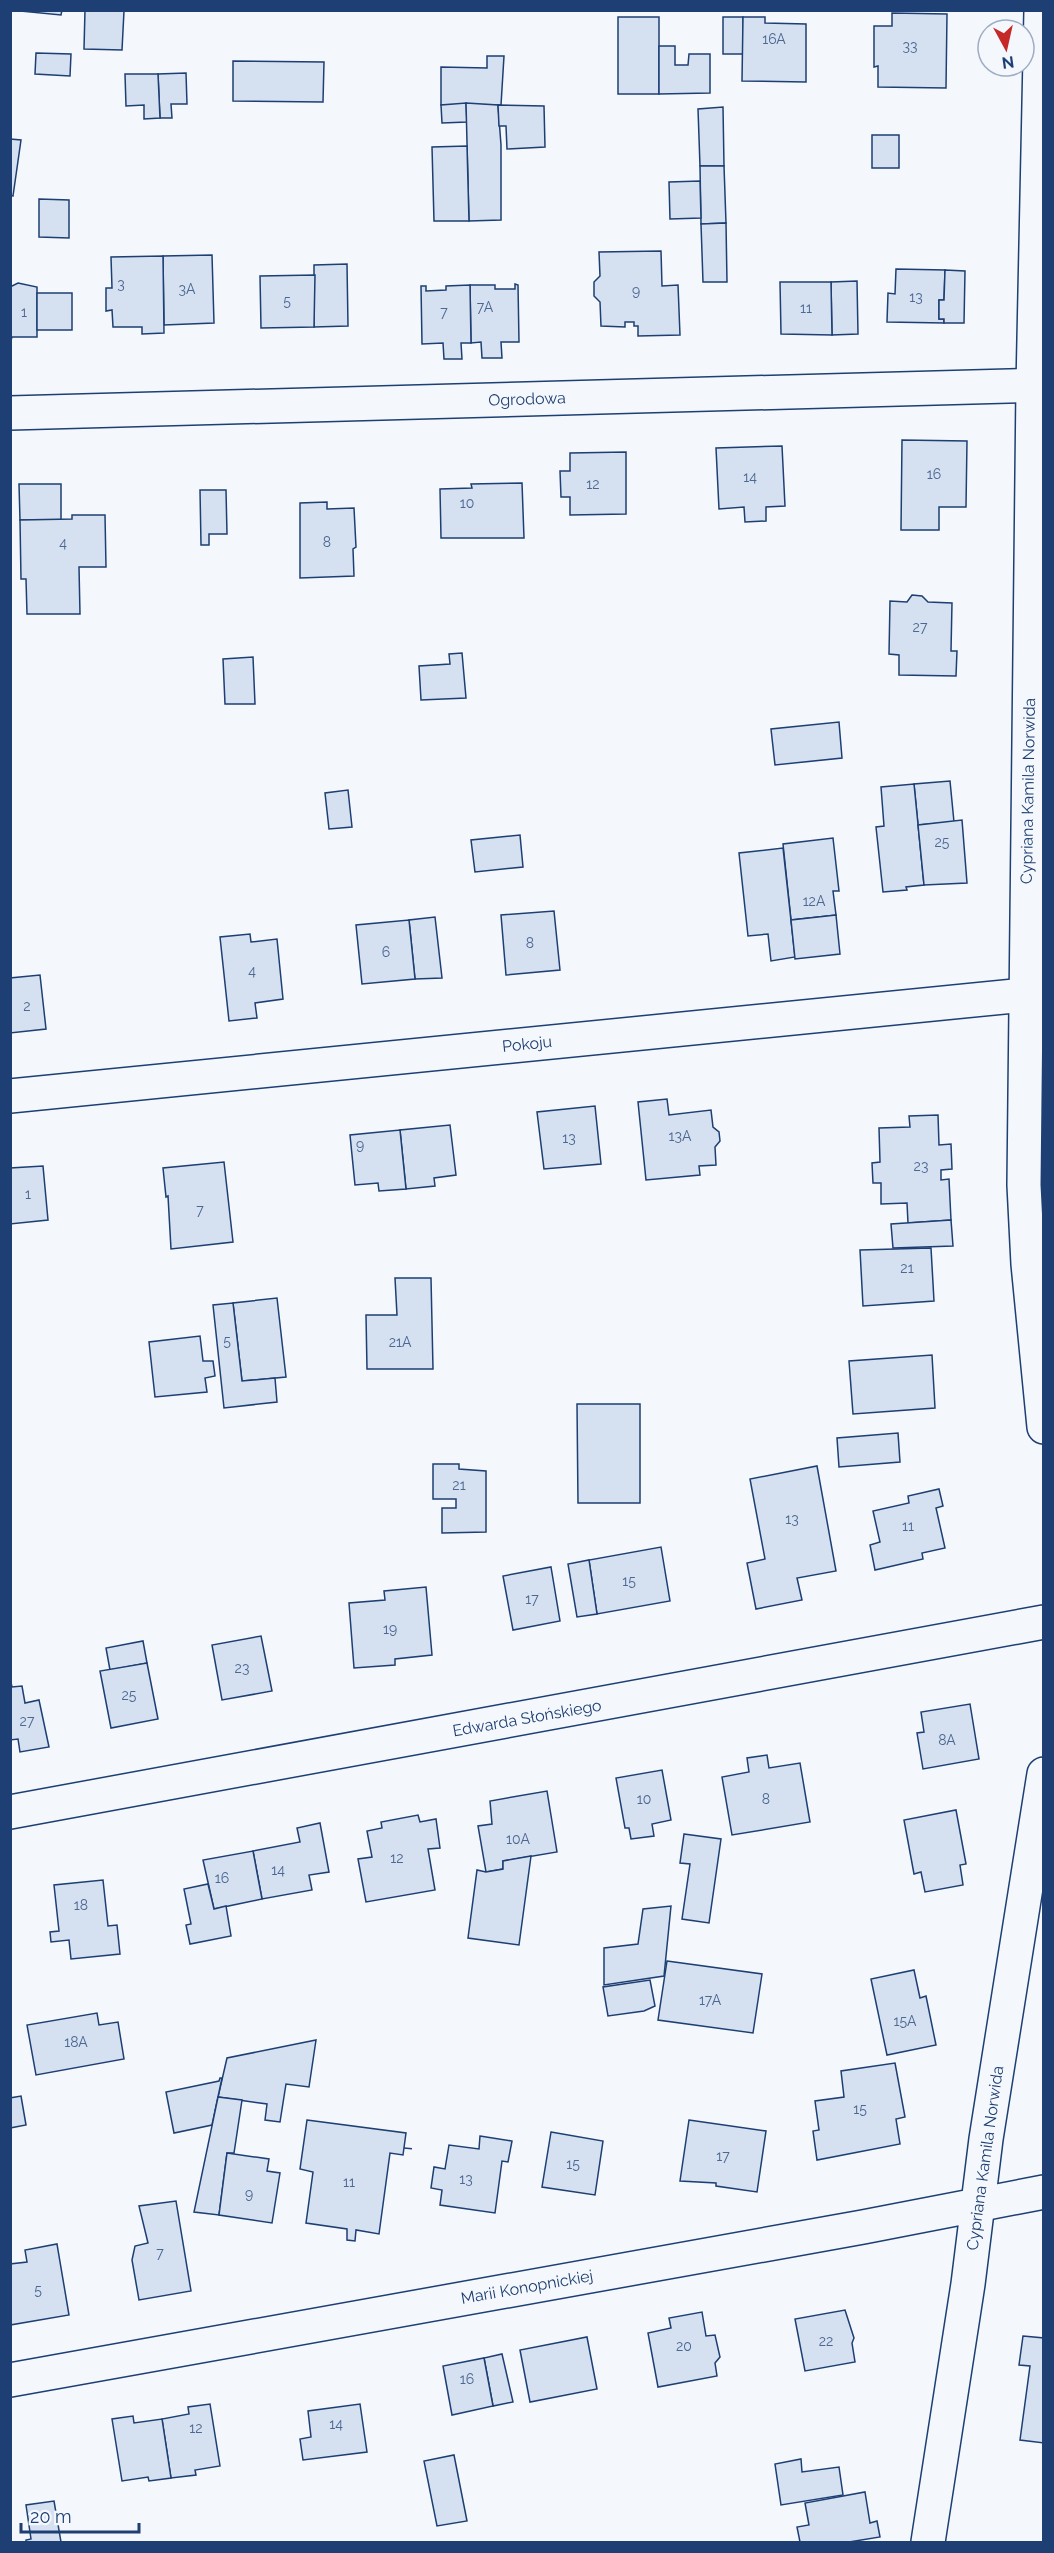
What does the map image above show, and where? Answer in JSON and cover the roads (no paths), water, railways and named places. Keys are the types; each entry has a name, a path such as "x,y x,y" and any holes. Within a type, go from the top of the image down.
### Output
{"street":[{"name":"Cypriana Kamila Norwida","path":"1041,10 1034,994 1025,1215 1044,1427"},
{"name":"Ogrodowa","path":"10,413 1038,386"},
{"name":"Pokoju","path":"10,1096 1034,994"},
{"name":"Edwarda Słońskiego","path":"10,1812 1044,1622"},
{"name":"Cypriana Kamila Norwida","path":"928,2542 986,2139 1044,1774"},
{"name":"Marii Konopnickiej","path":"10,2380 1044,2192"}]}
